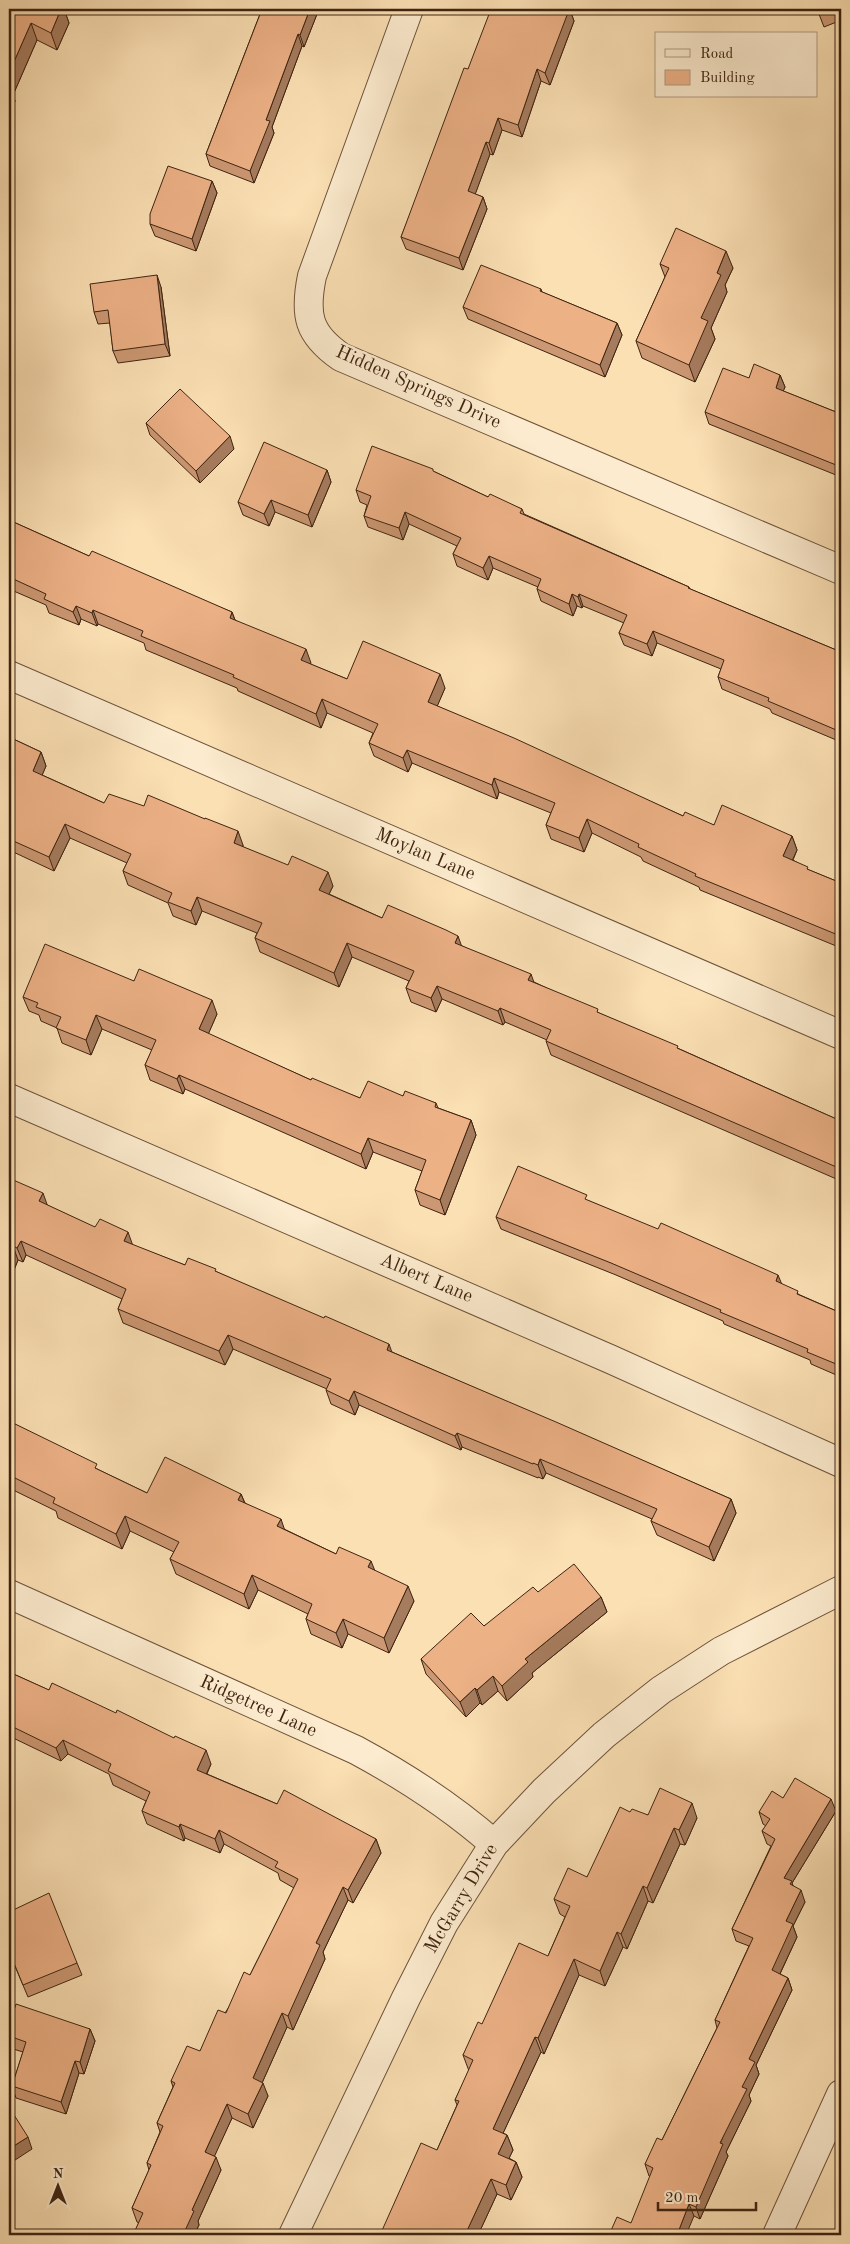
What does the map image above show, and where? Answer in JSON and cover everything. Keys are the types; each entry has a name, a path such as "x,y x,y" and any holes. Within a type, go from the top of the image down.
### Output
{"street":[{"name":"Hidden Springs Drive","path":"409,9 312,276 308,292 311,322 316,336 325,346 341,357 841,570"},
{"name":"Moylan Lane","path":"9,675 841,1035"},
{"name":"Albert Lane","path":"9,1098 610,1359 841,1463"},
{"name":"McGarry Drive","path":"293,2235 406,1998 444,1923 494,1844 544,1791 604,1735 661,1690 721,1651 841,1590"},
{"name":"Ridgetree Lane","path":"9,1594 356,1750 410,1780 462,1816 494,1844"},
{"path":"777,2235 841,2094"}],"building":[{"path":"9,9 61,9 51,33 31,23 9,73"},
{"path":"262,9 310,9 300,35 298,34 266,120 270,121 250,171 206,154"},
{"path":"491,9 505,9 516,13 518,9 569,10 545,73 537,69 518,125 498,118 489,143 486,142 468,191 483,197 459,258 401,237 464,68 468,69"},
{"path":"817,9 834,9 819,15"},
{"path":"834,9 841,9 841,28"},
{"path":"168,166 212,181 192,239 150,224 150,214"},
{"path":"676,228 726,251 717,273 721,275 701,318 708,321 689,365 636,341 669,268 660,264"},
{"path":"481,265 617,323 600,365 463,307"},
{"path":"157,275 165,344 113,351 108,310 94,312 90,284"},
{"path":"754,364 780,375 776,388 841,414 841,467 705,412 723,368 749,378"},
{"path":"180,389 230,436 196,471 146,423"},
{"path":"264,442 327,470 308,515 271,500 264,514 238,502"},
{"path":"372,446 433,469 433,471 488,497 490,494 522,509 520,513 688,588 841,652 841,732 768,701 769,698 718,677 724,660 653,631 647,644 619,633 627,615 579,594 578,597 572,594 569,604 537,589 541,579 489,556 483,568 453,554 461,538 405,512 399,528 364,516 371,496 356,490"},
{"path":"9,520 89,556 92,551 232,612 230,618 306,649 301,660 347,679 363,641 440,674 428,702 514,738 683,816 685,812 714,825 722,805 792,836 783,856 808,867 807,869 841,883 841,935 695,876 696,874 638,847 639,844 587,819 579,838 546,825 555,803 494,778 492,785 407,750 403,758 369,743 378,724 322,699 316,714 233,677 234,675 141,636 143,631 93,610 92,613 76,606 73,612 44,599 46,594 9,577"},
{"path":"9,737 41,752 33,771 104,803 109,794 144,806 148,795 238,831 234,843 288,865 292,856 328,872 319,890 382,918 388,905 446,930 458,936 455,943 531,974 528,980 598,1009 597,1012 678,1046 677,1048 841,1121 841,1169 546,1041 551,1030 500,1008 498,1011 437,986 431,998 406,988 414,971 347,943 334,973 255,938 262,923 197,897 191,911 168,902 172,893 123,871 131,854 65,824 49,857 9,839"},
{"path":"45,944 134,981 139,969 212,1000 199,1029 311,1080 312,1078 360,1098 368,1081 403,1096 405,1091 436,1103 435,1107 471,1120 440,1200 415,1190 426,1160 368,1138 361,1154 179,1075 177,1079 145,1065 156,1040 96,1015 86,1040 56,1028 61,1017 36,1007 38,1003 23,997"},
{"path":"518,1166 587,1195 585,1199 658,1229 661,1223 778,1275 776,1281 798,1291 797,1294 841,1313 841,1366 807,1352 808,1349 720,1312 721,1310 496,1217"},
{"path":"11,1179 43,1193 39,1201 95,1227 100,1219 128,1232 124,1241 185,1265 188,1258 216,1269 215,1271 389,1344 387,1350 731,1499 709,1547 651,1521 657,1509 540,1459 538,1465 533,1464 457,1433 455,1436 354,1391 349,1401 326,1390 331,1379 228,1335 219,1351 118,1309 126,1289 21,1241 17,1248 13,1246 9,1255 9,1185"},
{"path":"9,1421 97,1464 95,1468 147,1493 165,1457 241,1494 238,1500 281,1519 277,1526 336,1554 339,1547 371,1561 368,1567 408,1586 384,1638 343,1619 336,1633 306,1619 312,1604 252,1575 244,1594 170,1559 179,1542 125,1516 116,1534 53,1503 55,1498 9,1475"},
{"path":"574,1564 601,1597 525,1659 528,1662 502,1686 493,1676 477,1690 475,1688 460,1702 421,1659 471,1613 484,1626 533,1587 538,1592"},
{"path":"9,1672 49,1690 52,1683 116,1713 117,1710 174,1738 175,1736 206,1750 197,1770 277,1804 284,1790 376,1839 348,1890 343,1887 316,1943 320,1945 288,2016 282,2013 253,2078 263,2083 248,2114 227,2104 205,2152 216,2157 183,2235 133,2235 143,2213 132,2208 151,2165 147,2163 163,2126 157,2123 175,2083 171,2081 187,2046 200,2051 218,2010 226,2013 244,1972 250,1975 298,1879 275,1867 278,1862 219,1830 215,1839 180,1824 179,1827 142,1811 150,1792 108,1771 111,1764 63,1740 56,1748 9,1725"},
{"path":"795,1778 831,1799 784,1878 792,1881 790,1884 801,1890 786,1921 793,1924 772,1970 788,1978 749,2059 755,2062 742,2087 747,2089 720,2143 723,2144 696,2207 689,2204 677,2235 609,2235 617,2217 631,2223 653,2168 645,2164 657,2138 662,2140 720,2022 715,2020 753,1938 732,1929 775,1839 762,1831 770,1819 759,1812 772,1791 783,1798"},
{"path":"660,1788 692,1803 679,1830 674,1828 647,1888 643,1886 621,1934 617,1932 600,1971 574,1959 538,2038 535,2037 493,2129 507,2135 498,2154 516,2162 506,2185 491,2179 465,2235 380,2235 421,2143 437,2150 459,2101 455,2100 473,2060 463,2055 478,2022 482,2024 519,1943 548,1956 570,1906 554,1899 568,1868 587,1877 620,1807 630,1812 632,1809 648,1815"},
{"path":"49,1893 77,1963 23,1985 9,1951 9,1912"},
{"path":"16,2004 90,2029 80,2062 75,2061 61,2102 12,2086 26,2042 9,2036 9,2026"},
{"path":"9,2107 28,2137 9,2149"}]}
